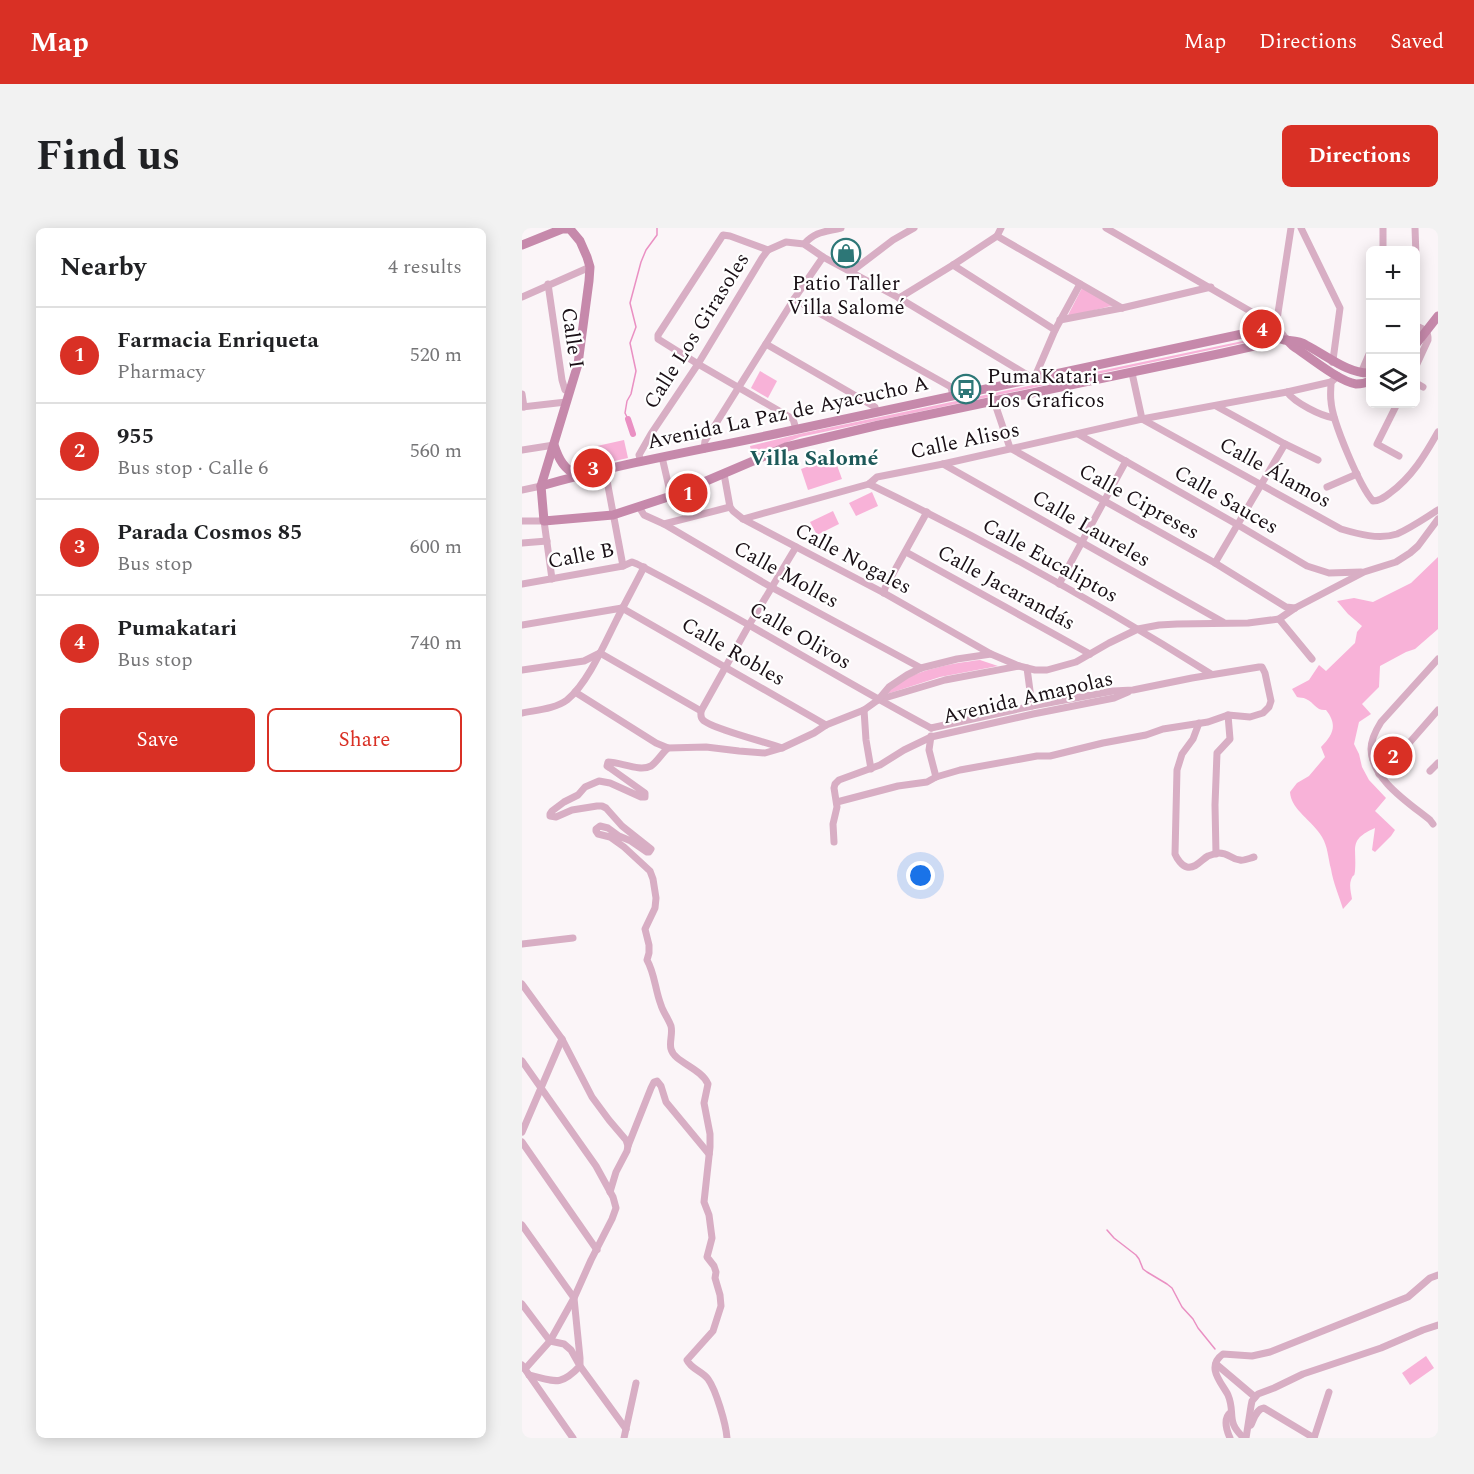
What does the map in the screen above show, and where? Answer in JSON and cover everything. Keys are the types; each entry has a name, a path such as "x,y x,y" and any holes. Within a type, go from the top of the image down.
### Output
{"main road":[{"path":"522,245 562,229 570,229 576,234 584,249 590,267 578,364 540,486 544,521 614,515 671,496 786,447 1263,344 1272,336"},
{"path":"1420,339 1438,316"},
{"name":"Avenida La Paz de Ayacucho A","path":"540,486 662,457 1247,333 1304,343 1333,360 1366,373"},
{"path":"1287,340 1327,369 1335,379 1357,384 1366,383"},
{"path":"554,445 560,462 578,476"}],"street":[{"path":"841,228 818,232 804,244 1034,379 1054,330 1080,284"},
{"path":"851,272 893,240 914,228"},
{"path":"899,298 996,236 1001,228"},
{"path":"1106,228 1276,326 1287,340"},
{"path":"1276,326 1291,228"},
{"path":"1300,228 1340,308 1333,360 1327,369"},
{"path":"1383,228 1383,246"},
{"path":"1415,228 1416,246"},
{"path":"768,250 723,235 658,335 658,339 794,419 796,429"},
{"path":"996,236 1122,308"},
{"name":"Calle Los Girasoles","path":"641,462 639,455 643,447 698,364 762,258 768,250 786,242 804,244"},
{"path":"704,448 705,441 823,257"},
{"path":"953,265 1054,330"},
{"path":"522,297 590,267"},
{"name":"Calle I","path":"548,284 562,380 565,390 570,392"},
{"path":"1060,320 1211,287"},
{"path":"794,299 951,387 952,396"},
{"path":"1420,328 1429,335 1420,357"},
{"path":"766,344 875,407 876,412"},
{"path":"1132,373 1142,419"},
{"path":"1335,379 1331,402 1334,418 1357,474 1371,500 1377,501 1408,478 1438,432"},
{"name":"Calle Alisos","path":"743,519 870,484 877,477 1142,419 1287,392 1335,379"},
{"path":"1287,392 1300,403 1327,417 1334,418"},
{"path":"522,394 523,407 566,402"},
{"path":"994,401 1010,448"},
{"path":"1216,406 1317,460"},
{"path":"1394,408 1377,444 1399,456"},
{"name":"Calle Álamos","path":"1142,419 1341,529 1359,534 1388,536 1397,534 1438,510"},
{"name":"Calle Sauces","path":"1078,434 1307,566 1329,573 1364,572"},
{"path":"1215,563 1285,444"},
{"path":"522,450 554,445"},
{"name":"Calle Cipreses","path":"1010,448 1215,563 1286,607 1295,608"},
{"path":"662,457 671,496"},
{"path":"1059,584 1126,461"},
{"name":"Calle Laureles","path":"943,464 1224,623"},
{"path":"605,470 623,566"},
{"path":"664,524 730,507 724,474"},
{"path":"1327,488 1357,474"},
{"name":"Calle Eucaliptos","path":"870,484 927,512 1059,584 1211,674"},
{"name":"Avenida La Paz de Ayacucho A","path":"522,490 540,486"},
{"name":"Calle Molles","path":"639,507 644,515 921,668"},
{"name":"Calle Nogales","path":"730,507 743,519 884,593 991,654 1027,668 1047,670 1065,666 1138,629 1168,624 1248,623 1279,619"},
{"path":"884,593 927,512"},
{"path":"1312,659 1279,619 1295,608 1364,572 1396,562 1418,546 1438,519"},
{"path":"522,521 544,521 552,579"},
{"path":"522,543 547,541"},
{"path":"782,748 705,722 700,715 725,666 796,547"},
{"name":"Calle Jacarandás","path":"906,552 1090,654"},
{"name":"Calle B","path":"522,584 623,566 632,562 644,567"},
{"path":"522,713 558,705 575,692 600,653 644,567"},
{"name":"Calle Olivos","path":"644,567 931,728"},
{"path":"522,626 622,608"},
{"name":"Calle Robles","path":"622,608 826,725"},
{"path":"522,670 584,661 600,653"},
{"path":"600,653 701,711"},
{"path":"575,692 656,744 668,748 706,747 765,753 782,748 826,725 864,710 878,700 896,681 921,668 991,654"},
{"path":"1436,824 1398,794 1380,775 1371,751 1375,732 1381,722 1438,659"},
{"path":"878,700 945,680 1019,666"},
{"name":"Avenida Amapolas","path":"931,728 985,715 1113,691 1133,690 1211,674 1262,667 1271,697 1271,704 1267,710 1250,717 1228,715"},
{"path":"1027,668 1032,706"},
{"name":"Avenida Amapolas","path":"837,802 834,788 837,782 880,765 931,737 1114,698 1133,690"},
{"path":"864,710 871,769"},
{"path":"1380,775 1438,710"},
{"path":"834,842 832,828 837,802 898,786 927,782 960,770 1037,756 1050,756 1228,715 1230,738 1217,753 1216,854"},
{"path":"1199,723 1193,740 1182,754 1177,770 1174,850 1177,859 1189,868 1210,855 1225,853 1241,860 1254,857"},
{"path":"931,728 929,750 936,777"},
{"path":"668,748 649,767 642,768 612,762 607,764 621,778 645,793 645,797 599,781 585,787 578,795 561,804 550,814 556,817 572,810 602,806 622,826 651,847 651,851 647,852 608,828 600,826 596,829 598,834 610,837 624,847 650,871 656,898 655,908 645,929 649,953 647,960 652,968 660,1004 671,1027 670,1049 678,1058 704,1076 708,1084 704,1104 710,1134 704,1202 709,1215 712,1238 707,1257 716,1272 720,1306 713,1331 687,1360 688,1364 709,1381 724,1419 727,1438"},
{"path":"1373,759 1380,760 1389,766"},
{"path":"1430,771 1438,763"},
{"path":"522,944 573,938"},
{"path":"522,984 562,1039 592,1097 626,1140 628,1146"},
{"path":"522,1132 562,1039"},
{"path":"522,1061 596,1166 616,1208 574,1298 550,1341 525,1369"},
{"path":"610,1192 616,1172 625,1157 654,1082 657,1081 661,1086 666,1102 709,1154"},
{"path":"522,1142 597,1250"},
{"path":"522,1225 574,1298 580,1366"},
{"path":"1245,1438 1233,1426 1228,1395 1216,1375 1216,1364 1219,1357 1223,1354 1252,1356 1270,1352 1408,1297 1438,1275"},
{"path":"522,1304 550,1341 564,1344 571,1350 626,1429"},
{"path":"1245,1438 1251,1406 1255,1397 1263,1392 1303,1374 1381,1348 1438,1325"},
{"path":"1216,1364 1255,1397"},
{"path":"525,1369 552,1380 561,1381 580,1366"},
{"path":"525,1369 573,1438"},
{"path":"624,1438 636,1383"},
{"path":"1248,1426 1258,1411 1264,1408 1314,1438 1329,1392"},
{"path":"1230,1438 1226,1421 1231,1412"}],"shaded area":[{"path":"1083,286 1115,305 1067,317"},
{"path":"1257,338 1257,340 800,437 752,456 750,446 799,434"},
{"path":"760,371 777,381 768,398 751,388"},
{"path":"624,440 628,458 601,464 597,446"},
{"path":"834,457 842,479 808,490 801,469"},
{"path":"872,492 878,506 856,516 849,503"},
{"path":"833,511 839,524 817,535 810,522"},
{"path":"1438,557 1438,629 1415,649 1380,666 1379,687 1362,704 1371,714 1359,722 1354,744 1369,780 1386,798 1375,811 1395,830 1375,852 1372,850 1375,828 1366,832 1357,841 1355,873 1350,884 1352,899 1343,909 1324,841 1318,831 1298,810 1290,792 1297,783 1309,776 1325,757 1321,747 1331,734 1332,720 1326,710 1320,709 1305,698 1297,697 1292,689 1309,680 1319,665 1326,671 1355,643 1357,632 1362,626 1337,601 1354,598 1373,602 1411,583"},
{"path":"980,660 998,666 940,677 887,694 905,679 917,674 943,666"},
{"path":"1426,1356 1434,1368 1410,1385 1402,1373"}],"waterway":[{"path":"628,419 625,413 636,371 630,343 636,327 630,303 641,262 646,250 657,235 657,228"},
{"path":"628,419 633,434"},
{"path":"1107,1230 1136,1255 1143,1269 1172,1288 1182,1307 1215,1349"}],"place":[{"name":"Patio Taller Villa Salomé","path":"846,253"},
{"name":"Pumakatari","path":"1262,329"},
{"name":"PumaKatari - Los Graficos","path":"966,389"},
{"name":"Parada Cosmos 85","path":"593,468"},
{"name":"Farmacia Enriqueta","path":"688,493"},
{"name":"955","path":"1393,756"}],"district":[{"name":"Villa Salomé","path":"814,458"}]}
